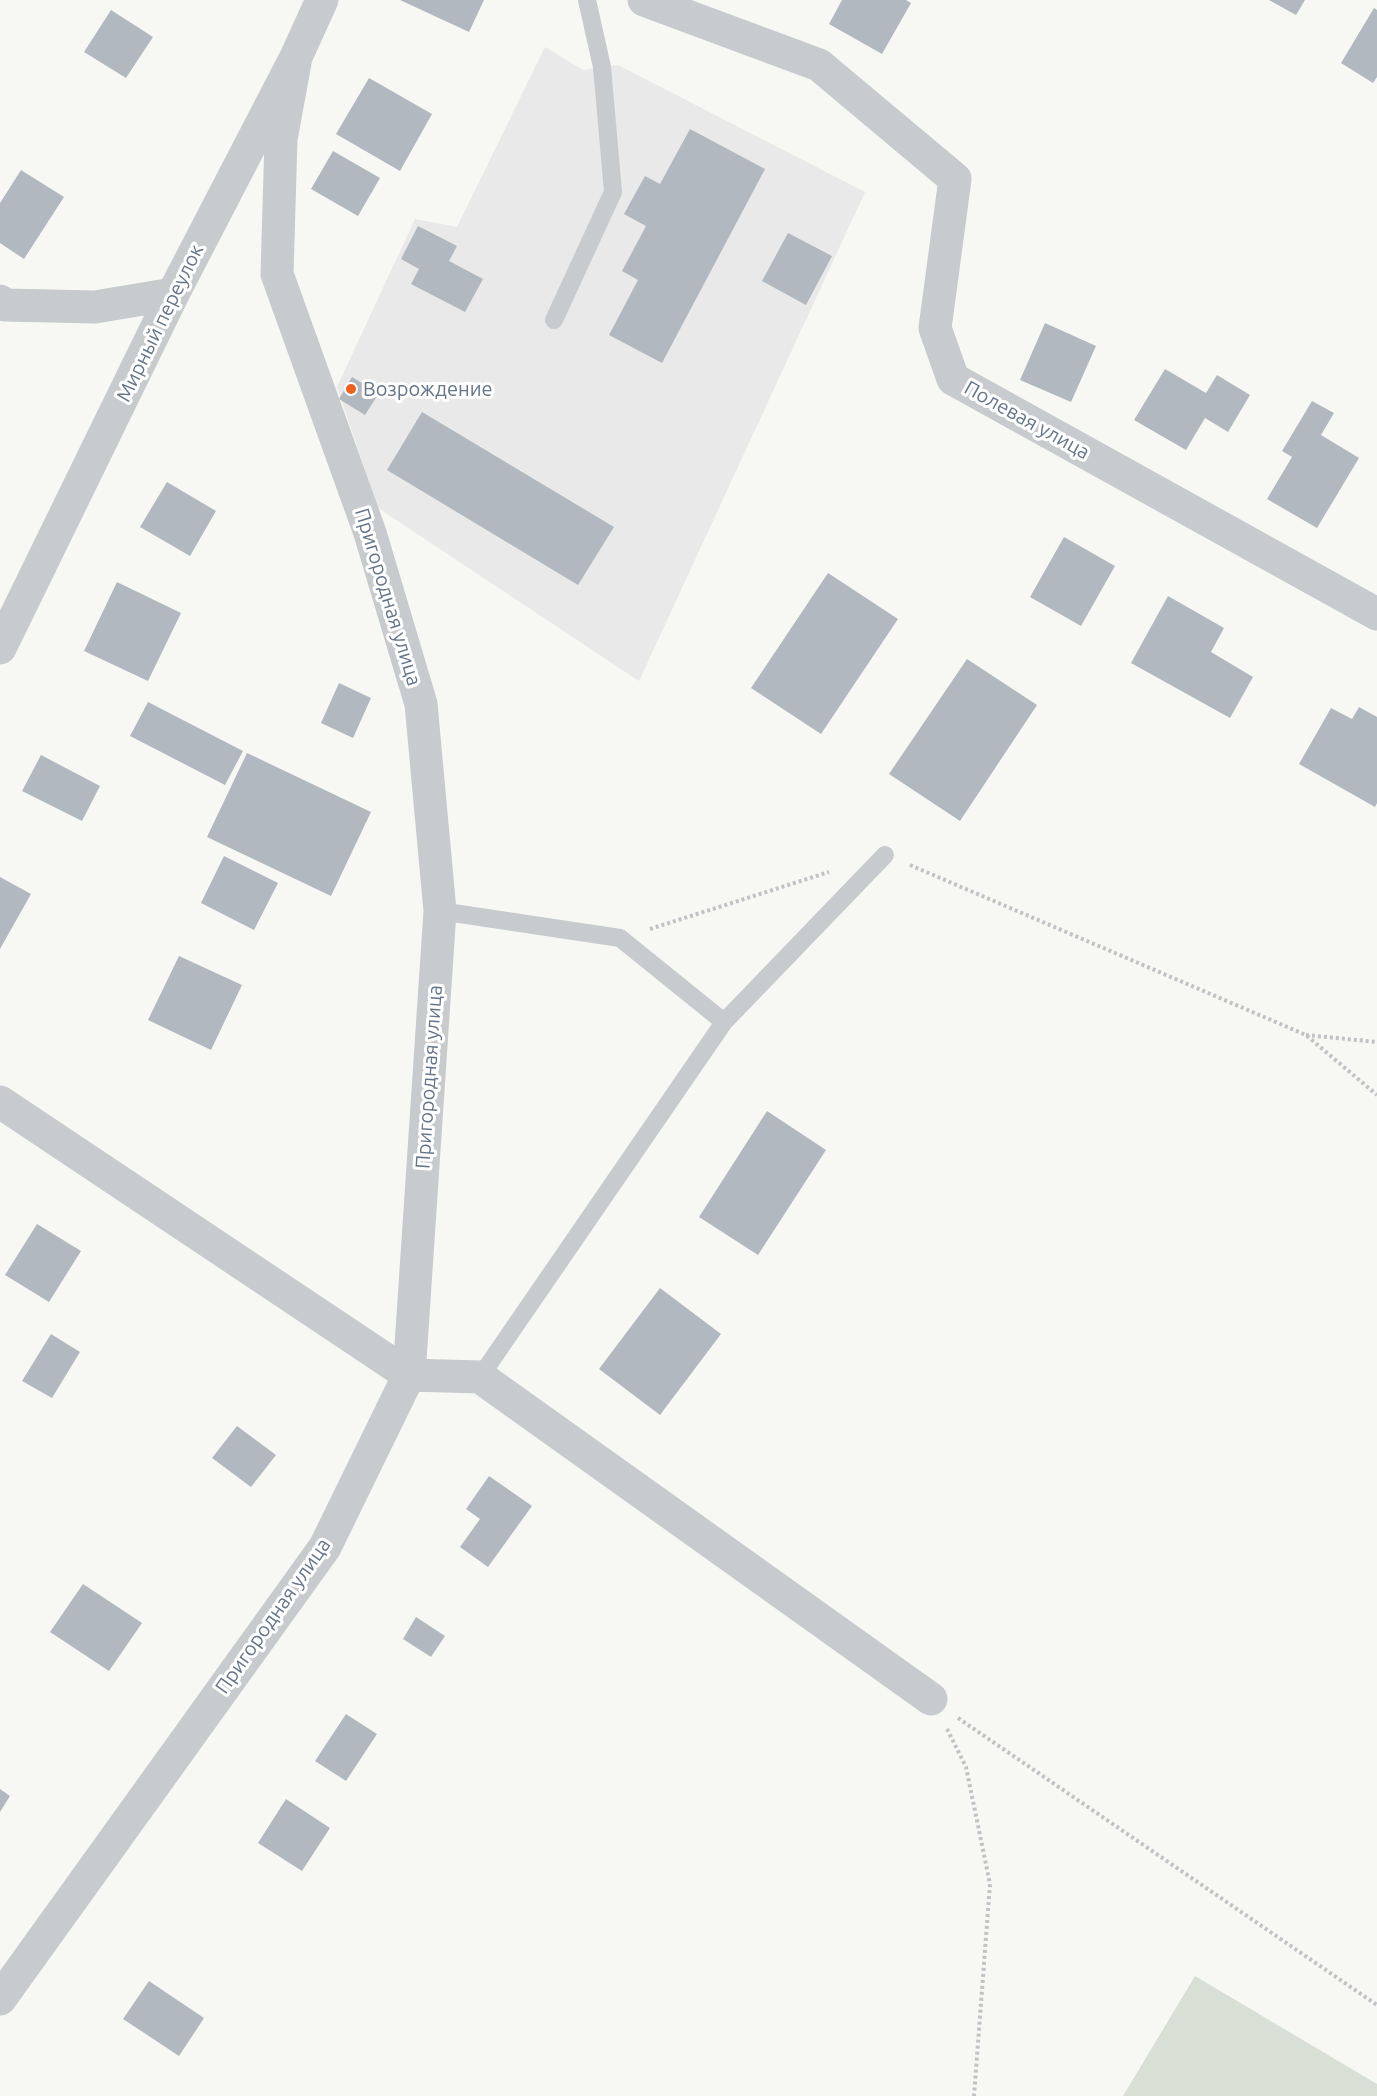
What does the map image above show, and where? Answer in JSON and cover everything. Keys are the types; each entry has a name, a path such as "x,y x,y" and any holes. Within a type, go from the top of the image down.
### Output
{"street":[{"name":"Мирный переулок","path":"0,648 173,294 296,57 322,0"},
{"name":"Полевая улица","path":"644,0 819,65 955,179 935,327 953,379 1377,614"},
{"name":"Пригородная улица","path":"0,1999 325,1547 409,1375 440,911 421,704 370,533 277,274 281,139 296,57"},
{"path":"0,301 5,305 95,307 173,294"},
{"path":"0,1102 409,1375 480,1377 931,1699"}],"lane":[{"path":"554,320 613,192 602,67 587,0"},
{"path":"480,1377 724,1022 885,855"},
{"path":"440,911 620,938 724,1022"}],"path":[{"path":"885,855 1306,1035 1377,1095"},
{"path":"620,938 830,872"},
{"path":"1306,1035 1377,1042"},
{"path":"931,1699 1377,2005"},
{"path":"931,1699 966,1767 990,1884 974,2096"}],"shaded area":[{"path":"545,47 583,70 618,65 865,192 639,681 378,508 337,387 415,219 457,227"},
{"path":"1195,1976 1377,2084 1377,2096 1123,2096"}],"building":[{"path":"400,0 484,0 469,32"},
{"path":"842,0 906,0 911,3 882,54 829,24"},
{"path":"1269,0 1305,0 1296,15"},
{"path":"1374,8 1377,10 1377,77 1373,83 1341,63"},
{"path":"111,10 153,37 126,78 84,52"},
{"path":"369,78 432,114 400,171 336,134"},
{"path":"690,129 765,169 662,363 609,335 638,280 622,271 646,226 624,214 645,176 660,184"},
{"path":"333,151 380,178 358,216 311,189"},
{"path":"21,170 64,197 24,259 0,243 0,203"},
{"path":"418,226 457,246 449,261 483,279 465,312 411,284 419,269 401,259"},
{"path":"788,233 832,256 806,305 762,281"},
{"path":"1045,323 1096,346 1071,402 1020,380"},
{"path":"1165,369 1206,393 1217,375 1250,395 1228,432 1205,418 1186,450 1134,420"},
{"path":"352,377 379,393 365,415 339,399"},
{"path":"1312,401 1334,413 1321,435 1359,458 1317,528 1267,499 1292,457 1282,451"},
{"path":"422,412 614,527 578,585 387,470"},
{"path":"167,482 216,511 190,556 140,527"},
{"path":"1064,537 1115,566 1081,626 1030,597"},
{"path":"828,573 898,619 821,734 751,688"},
{"path":"117,582 181,613 148,681 84,651"},
{"path":"1168,596 1224,628 1211,652 1253,677 1230,718 1131,663"},
{"path":"967,659 1037,705 960,821 889,774"},
{"path":"339,683 371,698 353,738 321,723"},
{"path":"148,702 243,751 225,785 130,736"},
{"path":"1359,707 1377,717 1377,803 1375,807 1299,764 1331,708 1352,719"},
{"path":"247,753 371,812 331,896 207,837"},
{"path":"41,755 100,786 82,821 22,791"},
{"path":"224,856 278,883 254,930 201,903"},
{"path":"0,877 31,894 0,949"},
{"path":"179,956 242,985 211,1050 148,1020"},
{"path":"767,1111 826,1150 758,1255 699,1217"},
{"path":"37,1224 81,1251 49,1302 5,1275"},
{"path":"660,1288 721,1334 660,1415 599,1369"},
{"path":"51,1334 80,1352 52,1398 22,1381"},
{"path":"237,1426 276,1455 251,1487 212,1458"},
{"path":"489,1476 532,1506 488,1567 460,1547 480,1519 466,1509"},
{"path":"83,1584 142,1623 109,1671 50,1632"},
{"path":"416,1617 445,1636 431,1657 403,1639"},
{"path":"346,1714 377,1734 346,1781 315,1761"},
{"path":"0,1789 10,1796 0,1812"},
{"path":"286,1799 330,1828 302,1871 258,1843"},
{"path":"149,1981 204,2018 179,2056 123,2019"}],"place":[{"name":"Возрождение","path":"351,389"}]}
